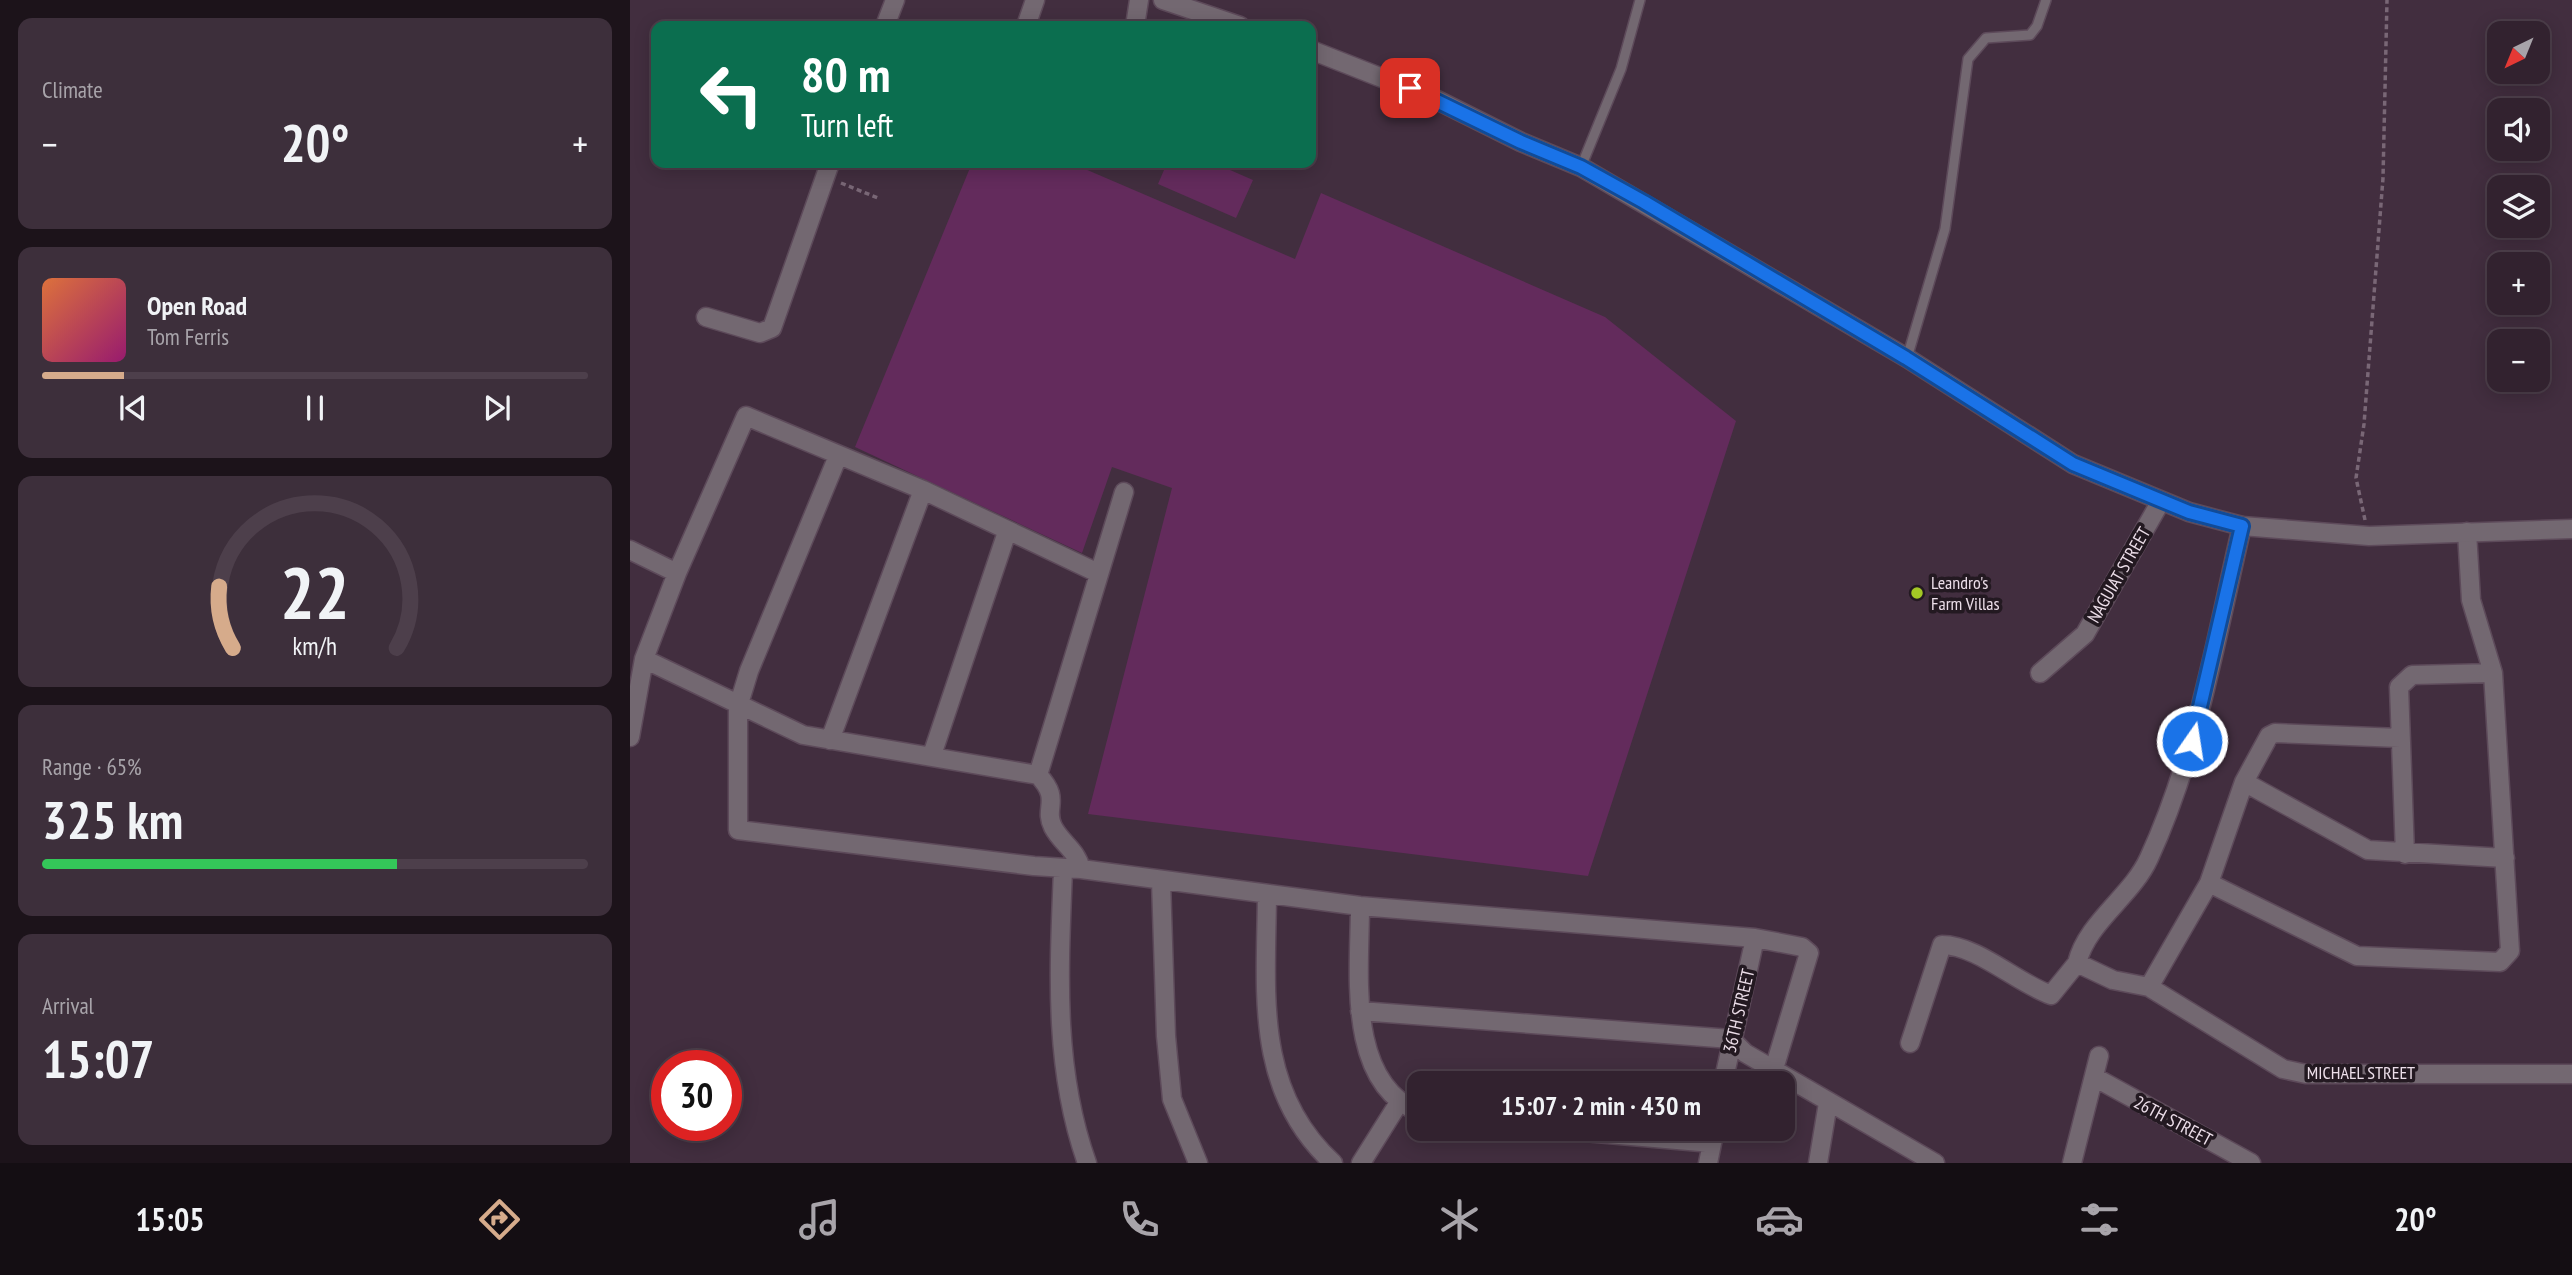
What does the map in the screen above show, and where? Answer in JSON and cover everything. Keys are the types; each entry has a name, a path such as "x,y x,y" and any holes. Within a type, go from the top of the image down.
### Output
{"street":[{"path":"887,21 895,0"},
{"path":"1028,21 1035,0"},
{"path":"1136,21 1139,0"},
{"path":"1163,0 1225,21"},
{"path":"1316,52 1433,98 1521,142 1581,167 1906,358 2073,464 2189,512 2242,526 2369,536 2572,529"},
{"path":"706,317 760,333 772,328 827,170"},
{"path":"630,737 631,717 644,659 677,573 744,417 923,490 1098,573"},
{"path":"838,456 754,659 738,707 738,830 1072,869 1267,896 1755,938 1802,947 1809,953 1774,1069"},
{"path":"830,740 923,490"},
{"path":"1038,775 1124,492"},
{"name":"NAGUIAT STREET","path":"2040,673 2085,634 2161,501"},
{"path":"1910,1043 1942,945 1954,946 2030,988 2051,995 2077,963 2088,940 2148,861 2192,741 2242,526"},
{"path":"932,755 1007,532"},
{"path":"2208,884 2357,956 2500,962 2510,951 2493,673 2470,600 2467,532"},
{"path":"630,550 677,573"},
{"path":"644,659 738,707 803,735 1038,775 1050,787 1054,829 1078,856 1072,869 1058,998 1068,1096 1087,1163"},
{"path":"2404,853 2399,687 2404,679 2412,675 2493,673"},
{"path":"2149,987 2208,884 2244,782 2263,742 2275,733 2399,738"},
{"path":"2244,782 2368,850 2505,858"},
{"path":"1161,881 1166,1036 1172,1099 1198,1163"},
{"path":"1267,896 1268,1018 1275,1074 1287,1104 1305,1131 1333,1163"},
{"path":"1360,906 1360,1012 1364,1044 1375,1068 1400,1101 1407,1105"},
{"name":"36TH STREET","path":"1725,1071 1755,938"},
{"name":"MICHAEL STREET","path":"2077,963 2113,980 2149,987 2283,1069 2306,1074 2572,1074"},
{"path":"1360,1012 1731,1039 1745,1053 1928,1161"},
{"path":"2072,1163 2099,1056"},
{"name":"26TH STREET","path":"2095,1078 2251,1163"},
{"path":"1361,1163 1400,1101"},
{"path":"1818,1163 1828,1103"},
{"path":"1708,1163 1712,1141"}],"lane":[{"path":"1581,167 1621,69 1640,0"},
{"path":"1906,358 1916,335 1945,229 1968,59 1986,38 2030,35 2037,26 2046,0"}],"path":[{"path":"2369,536 2356,478 2364,424 2383,178 2387,0"},
{"path":"827,170 878,198"}],"shaded area":[{"path":"970,168 1083,168 1295,259 1321,193 1605,317 1736,421 1588,876 1088,814 1172,488 1112,467 1082,553 855,447"},
{"path":"1165,168 1225,168 1253,180 1236,218 1158,184"}],"place":[{"name":"Leandro's Farm Villas","path":"1917,593"}],"route":[{"path":"1410,88 1521,142 1581,167 1644,202 1906,358 2073,464 2189,512 2242,526 2192,741"}]}
